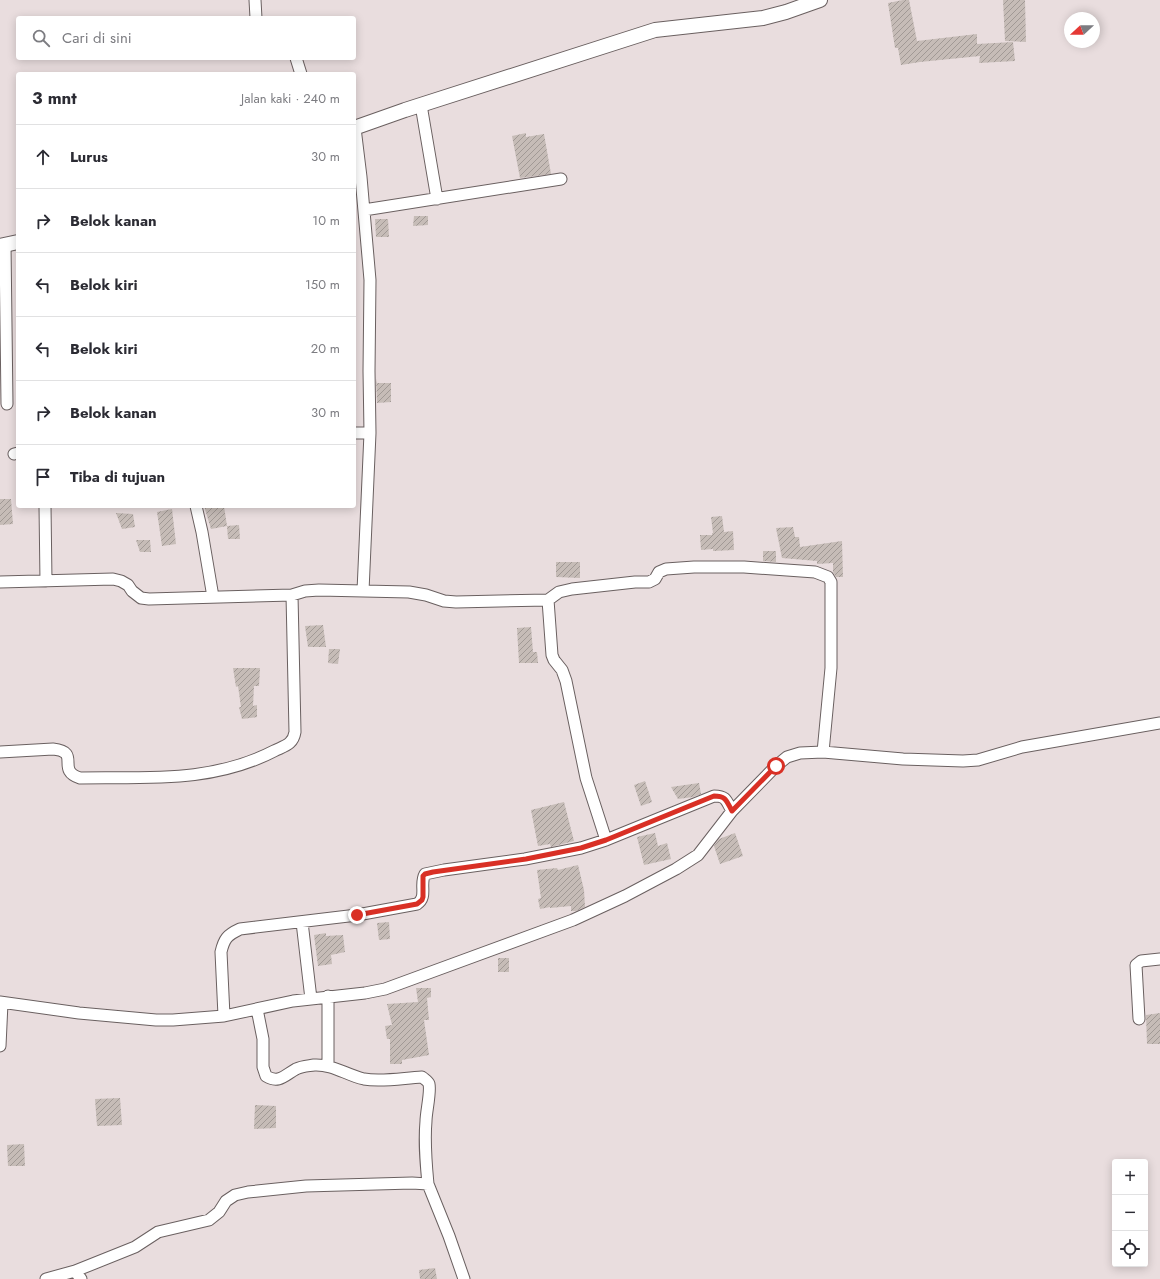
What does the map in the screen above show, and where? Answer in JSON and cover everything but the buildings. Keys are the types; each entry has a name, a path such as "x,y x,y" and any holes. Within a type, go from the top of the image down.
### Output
{"street":[{"path":"255,0 256,16"},
{"path":"356,128 420,105 656,30 763,18 786,12 820,0"},
{"path":"297,60 300,72"},
{"path":"420,105 438,199"},
{"path":"356,137 370,280 370,433 363,592"},
{"path":"364,210 561,179"},
{"path":"7,404 8,245"},
{"path":"356,433 370,433"},
{"path":"45,508 46,581"},
{"path":"196,508 213,597"},
{"path":"0,582 113,579 128,585 132,591 141,598 149,599 292,595 305,591 319,590 409,592 426,595 444,601 456,602 548,600 559,592 572,588 649,582 655,580 659,572 666,569 694,567 744,567 815,572 828,576 831,582 831,668 824,752"},
{"path":"0,752 53,749 60,750 65,752 67,756 70,773 80,778 172,778 211,773 232,768 265,756 290,744 294,739 295,732 292,595"},
{"path":"548,600 552,655 562,670 566,681 586,778 606,840"},
{"path":"0,1046 1,1002 79,1013 156,1020 224,1016 273,1004 328,996 365,993 385,989 573,920 625,896 676,869 698,855 732,811 776,766 788,757 800,754 824,752 903,759 978,760 1022,747 1160,722"},
{"path":"224,1016 220,952 223,942 228,936 240,929 357,915 417,904 423,897 423,876 425,874 526,859 581,848 606,840 714,796 722,796 732,811"},
{"path":"302,922 311,999"},
{"path":"1139,1019 1136,965 1141,961 1160,959"},
{"path":"328,996 328,1066"},
{"path":"257,1009 263,1039 263,1067 266,1076 272,1079 278,1079 303,1066 315,1065 328,1066 363,1078 386,1080 422,1077 427,1080 429,1090 425,1158 428,1184 449,1236 464,1279"},
{"path":"46,1279 78,1275 135,1247 158,1232 209,1220 219,1212 226,1202 236,1195 248,1192 306,1186 374,1183 428,1184"}],"route":[{"path":"357,915 417,904 423,897 423,876 425,874 526,859 581,848 606,840 714,796 722,796 732,811 776,766"}]}
